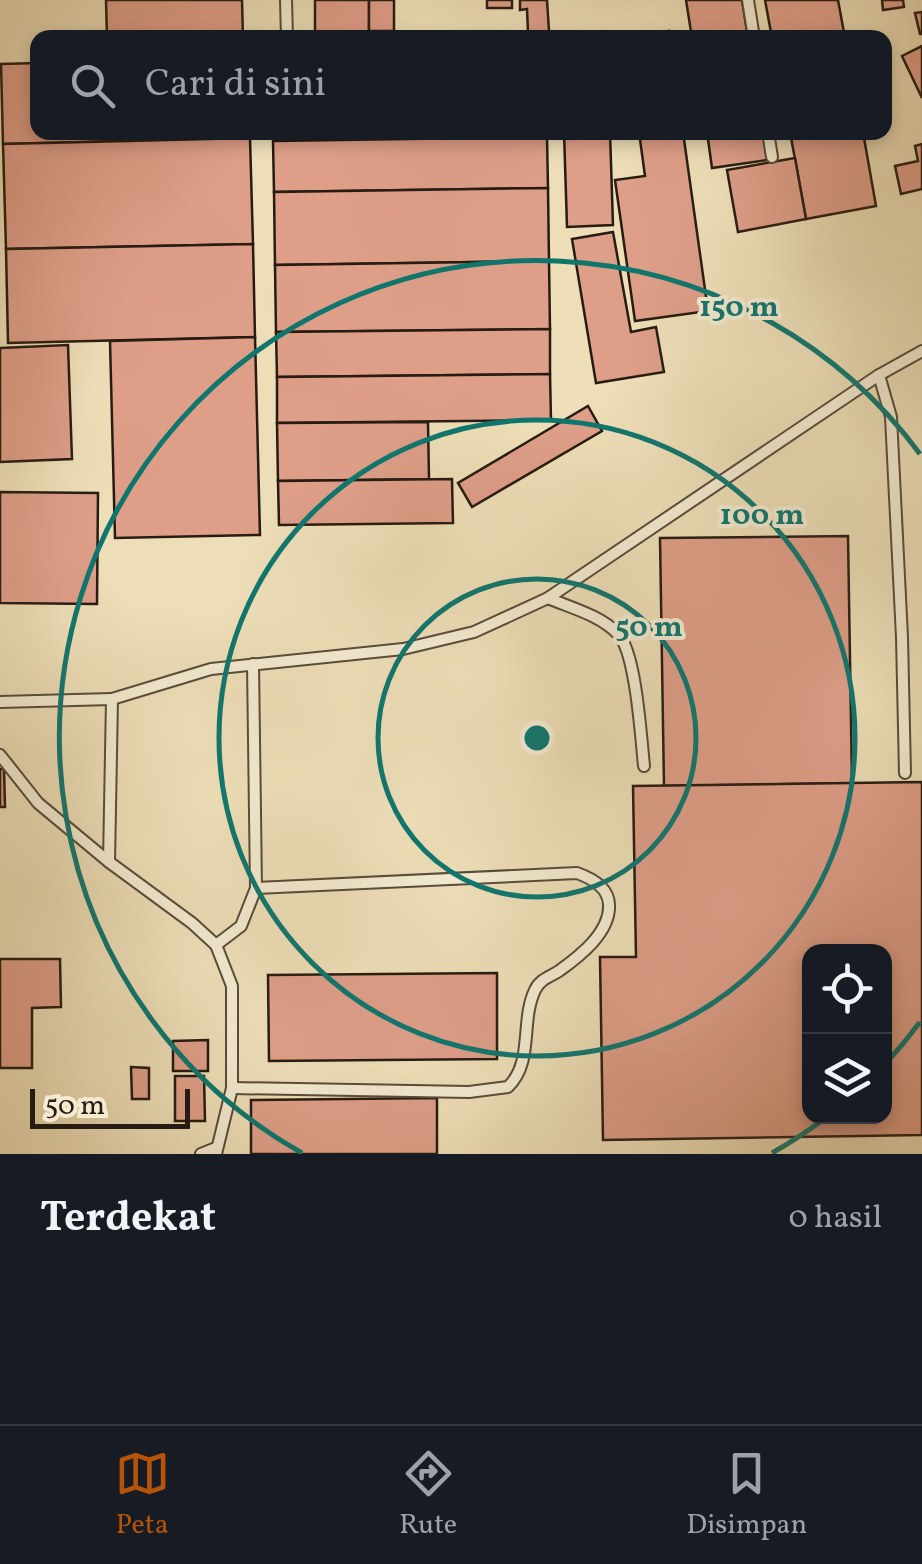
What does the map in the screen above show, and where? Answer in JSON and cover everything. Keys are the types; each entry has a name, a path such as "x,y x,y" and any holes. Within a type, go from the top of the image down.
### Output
{"lane":[{"path":"286,0 287,30"},
{"path":"748,0 753,30"},
{"path":"769,140 772,157"},
{"path":"0,702 112,700 211,669 402,649 474,632 548,598 879,375 922,352"},
{"path":"879,375 891,416 905,773"},
{"path":"548,598 599,620 622,637 633,677 644,766"},
{"path":"216,946 241,926 256,888 253,664"},
{"path":"109,862 112,700"},
{"path":"0,755 38,803 216,946 232,986 232,1088 216,1151 200,1154"},
{"path":"232,1088 470,1092 508,1087 520,1073 537,986 588,946 608,920 609,908 608,897 595,881 577,873 256,888"}],"building":[{"path":"106,0 242,0 243,30 107,30"},
{"path":"315,0 369,0 369,30 315,30"},
{"path":"369,0 394,0 394,30 369,30"},
{"path":"487,0 512,0 512,8 487,8"},
{"path":"520,0 547,0 549,30 528,30 527,9 520,10"},
{"path":"686,0 742,0 747,30 691,30"},
{"path":"765,0 838,0 844,30 771,30"},
{"path":"882,0 903,0 904,7 883,10"},
{"path":"922,12 922,34 920,34 915,13"},
{"path":"922,46 922,98 902,56"},
{"path":"30,63 30,140 168,140 3,144 1,64"},
{"path":"250,140 253,244 6,249 3,144"},
{"path":"547,140 548,188 274,192 273,141"},
{"path":"564,140 610,140 613,225 567,227"},
{"path":"640,140 684,140 708,311 635,321 615,180 645,176"},
{"path":"708,140 764,140 767,160 712,168"},
{"path":"791,140 864,140 876,206 806,219"},
{"path":"922,144 922,189 901,194 895,166 918,161 915,146"},
{"path":"795,158 806,219 738,232 727,170"},
{"path":"548,188 549,261 275,265 274,192"},
{"path":"613,232 631,332 656,327 664,372 596,383 572,239"},
{"path":"253,244 255,337 8,343 6,249"},
{"path":"549,261 550,329 276,332 275,265"},
{"path":"550,329 550,374 277,377 276,332"},
{"path":"255,337 260,535 115,538 110,341"},
{"path":"68,345 72,459 0,462 0,348"},
{"path":"550,374 551,420 277,423 277,377"},
{"path":"588,406 602,431 472,507 458,483"},
{"path":"428,422 429,479 278,481 277,423"},
{"path":"452,479 453,523 279,525 278,481"},
{"path":"0,492 98,493 97,604 0,603"},
{"path":"848,536 852,783 664,786 660,538"},
{"path":"0,769 4,769 5,807 0,807"},
{"path":"922,782 922,1135 603,1140 600,957 636,957 633,786"},
{"path":"0,959 60,959 61,1007 32,1008 32,1068 0,1068"},
{"path":"497,973 497,1059 269,1061 268,975"},
{"path":"208,1040 208,1071 173,1071 173,1041"},
{"path":"131,1067 149,1068 149,1099 132,1099"},
{"path":"175,1076 204,1076 205,1121 175,1121"},
{"path":"437,1098 437,1154 251,1154 251,1100"}]}
